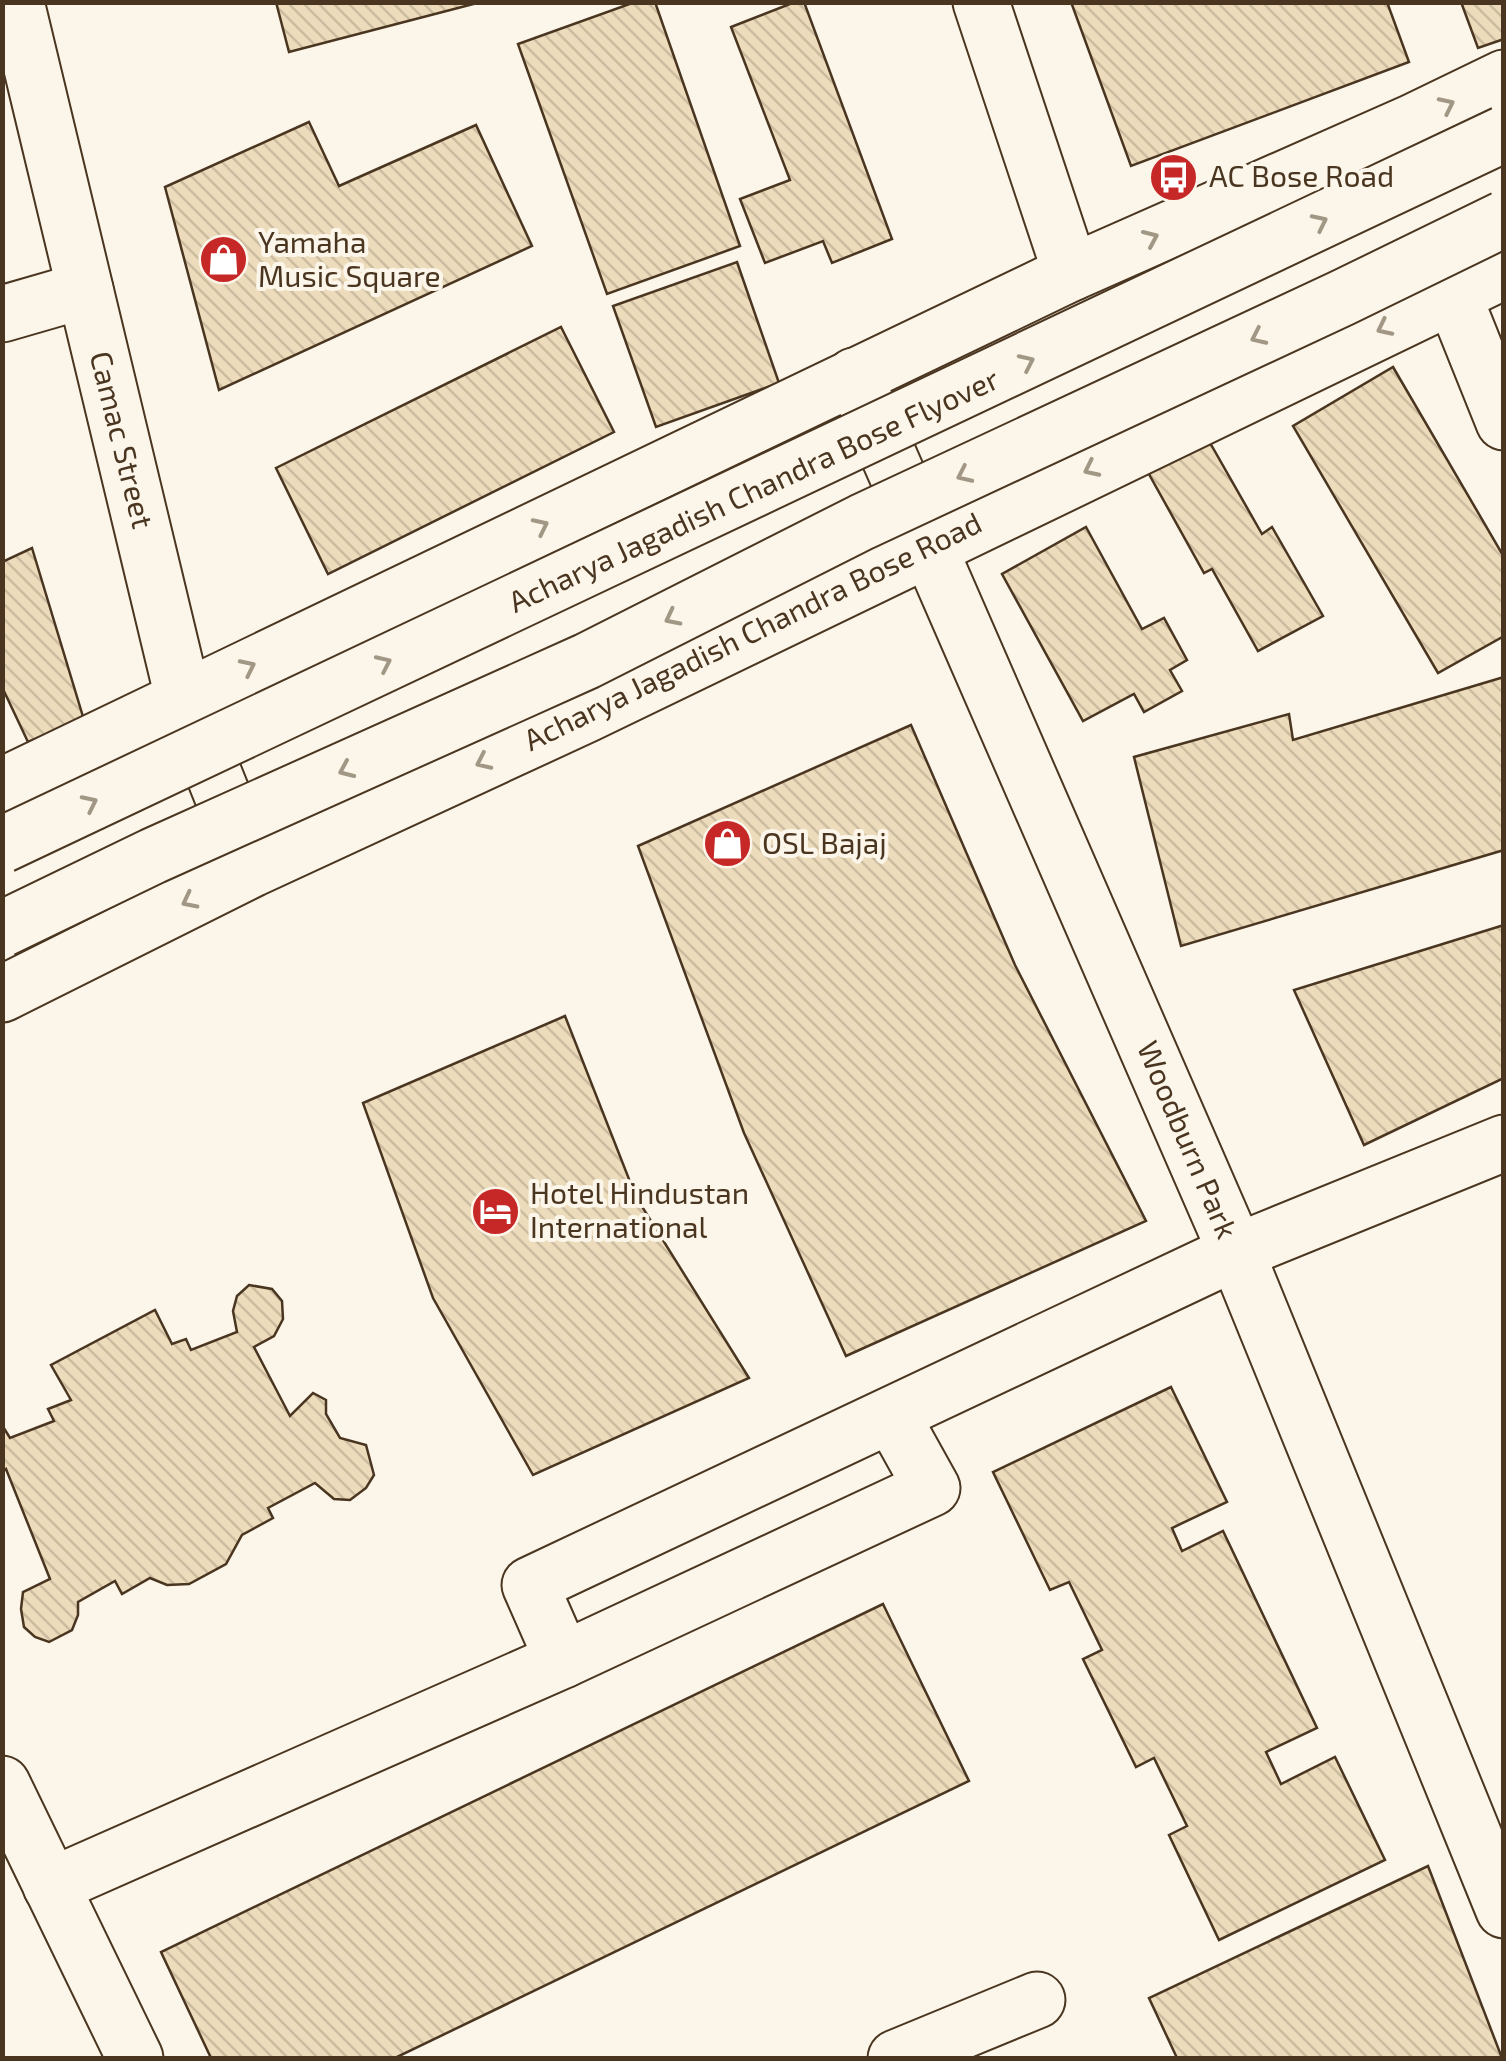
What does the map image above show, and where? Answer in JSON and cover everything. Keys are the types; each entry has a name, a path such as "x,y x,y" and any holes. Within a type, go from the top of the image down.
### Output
{"main road":[{"name":"Camac Street","path":"16,2 183,698 252,869"},
{"path":"981,2 1071,273"},
{"path":"2,786 1071,273 1504,78"},
{"name":"Acharya Jagadish Chandra Bose Flyover","path":"2,845 1504,134"},
{"path":"2,929 171,848 587,662 862,522 1504,218"},
{"name":"Acharya Jagadish Chandra Bose Road","path":"2,994 252,869 587,714 1504,271"},
{"path":"2,314 86,290"},
{"path":"1453,295 1504,422"},
{"name":"Woodburn Park","path":"854,376 1236,1252 1504,1910"},
{"path":"563,1660 530,1586 1236,1252 1504,1144"},
{"path":"51,1886 563,1660 932,1488 892,1416"},
{"path":"2,1784 135,2058"},
{"path":"896,2058 1037,2000"}],"building":[{"path":"276,2 481,2 289,52"},
{"path":"635,2 655,2 740,246 607,294 518,44"},
{"path":"804,2 892,239 832,263 823,241 765,263 740,199 790,180 731,27"},
{"path":"1071,2 1387,2 1409,62 1131,166"},
{"path":"1461,2 1504,2 1504,39 1478,48"},
{"path":"309,122 339,186 476,125 532,246 219,390 165,187"},
{"path":"737,262 779,383 656,427 613,306"},
{"path":"561,327 614,432 328,574 276,468"},
{"path":"1393,367 1504,557 1504,636 1438,673 1293,426"},
{"path":"1205,434 1262,534 1272,527 1323,616 1258,651 1212,569 1204,573 1145,467"},
{"path":"1086,527 1142,629 1164,618 1187,660 1170,670 1182,691 1144,712 1134,694 1083,721 1002,574"},
{"path":"32,548 84,720 28,742 2,687 2,562"},
{"path":"1504,677 1504,850 1181,946 1134,757 1289,714 1293,740"},
{"path":"911,725 1015,965 1146,1221 846,1356 744,1133 638,846"},
{"path":"1504,925 1504,1078 1364,1145 1294,990"},
{"path":"565,1016 636,1197 749,1378 533,1475 433,1298 363,1103"},
{"path":"249,1285 272,1289 282,1301 283,1319 274,1336 254,1347 290,1416 313,1393 326,1400 326,1414 340,1438 366,1445 374,1475 366,1488 350,1500 334,1499 315,1483 268,1508 273,1518 242,1535 226,1564 189,1584 167,1585 150,1578 122,1594 115,1581 78,1602 72,1630 49,1642 35,1637 24,1627 23,1592 50,1579 6,1469 2,1472 2,1425 10,1438 54,1421 48,1409 71,1400 51,1365 155,1310 172,1344 186,1339 191,1350 237,1332 233,1311 237,1296"},
{"path":"1171,1387 1227,1502 1172,1528 1182,1551 1223,1531 1317,1728 1266,1752 1281,1784 1335,1757 1385,1860 1219,1940 1169,1835 1187,1826 1154,1758 1136,1767 1083,1659 1102,1650 1069,1582 1050,1590 993,1472"},
{"path":"883,1604 969,1781 395,2058 211,2058 161,1952"},
{"path":"1428,1866 1502,2058 1177,2058 1149,1998"}],"place":[{"name":"AC Bose Road","path":"1174,177"},
{"name":"Yamaha Music Square","path":"223,260"},
{"name":"OSL Bajaj","path":"727,844"},
{"name":"Hotel Hindustan International","path":"495,1211"}]}
